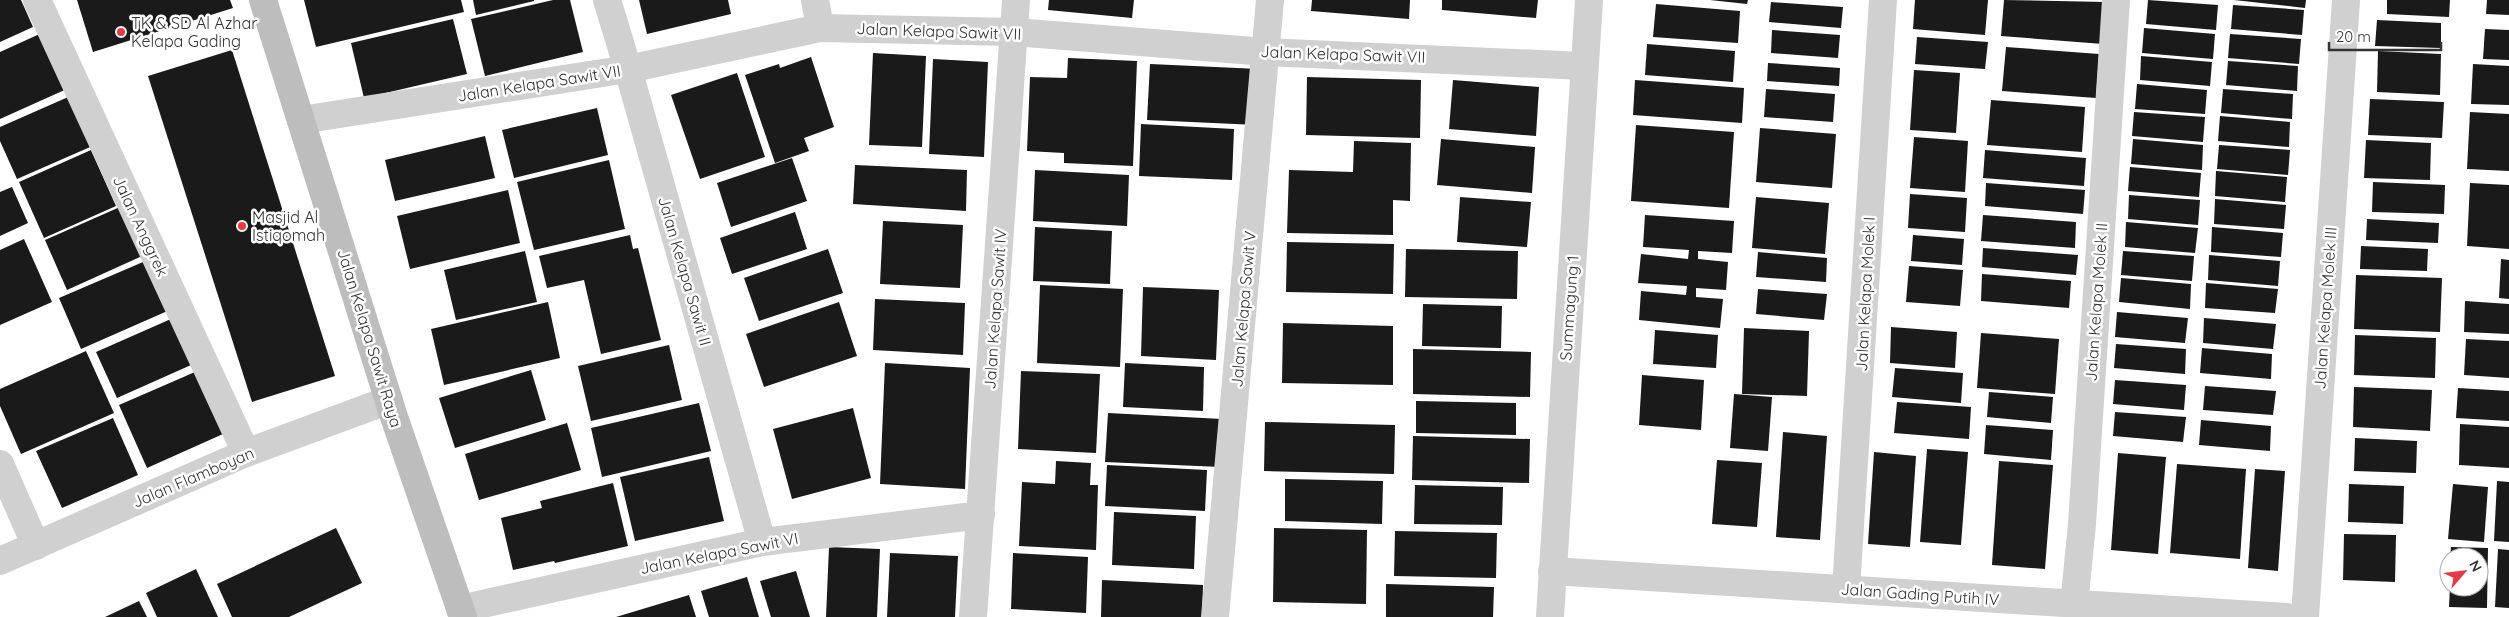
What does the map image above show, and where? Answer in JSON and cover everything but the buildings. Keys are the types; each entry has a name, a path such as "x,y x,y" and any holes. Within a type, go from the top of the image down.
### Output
{"street":[{"name":"Jalan Anggrek","path":"37,0 246,453"},
{"name":"Jalan Kelapa Sawit Raya","path":"263,0 389,400 461,613"},
{"name":"Jalan Kelapa Sawit II","path":"607,0 762,542"},
{"path":"815,0 820,28"},
{"name":"Jalan Kelapa Sawit IV","path":"974,617 1016,0"},
{"name":"Jalan Kelapa Sawit V","path":"1215,617 1270,0"},
{"name":"Summagung 1","path":"1550,617 1589,0"},
{"name":"Jalan Kelapa Molek I","path":"1846,589 1883,0"},
{"name":"Jalan Kelapa Molek II","path":"2074,604 2082,524 2116,0"},
{"name":"Jalan Kelapa Molek III","path":"2304,617 2346,0"},
{"name":"Jalan Kelapa Sawit VII","path":"301,120 628,69 820,28 1014,32 1266,52 1584,66"},
{"name":"Jalan Flamboyan","path":"0,561 246,453 389,400"},
{"path":"0,464 36,546"},
{"name":"Jalan Kelapa Sawit VI","path":"461,613 762,542 981,515"},
{"name":"Jalan Gading Putih IV","path":"1552,571 2287,617"}],"place":[{"name":"TK & SD Al Azhar Kelapa Gading","path":"121,32"},
{"name":"Masjid Al Istiqomah","path":"242,226"}]}
